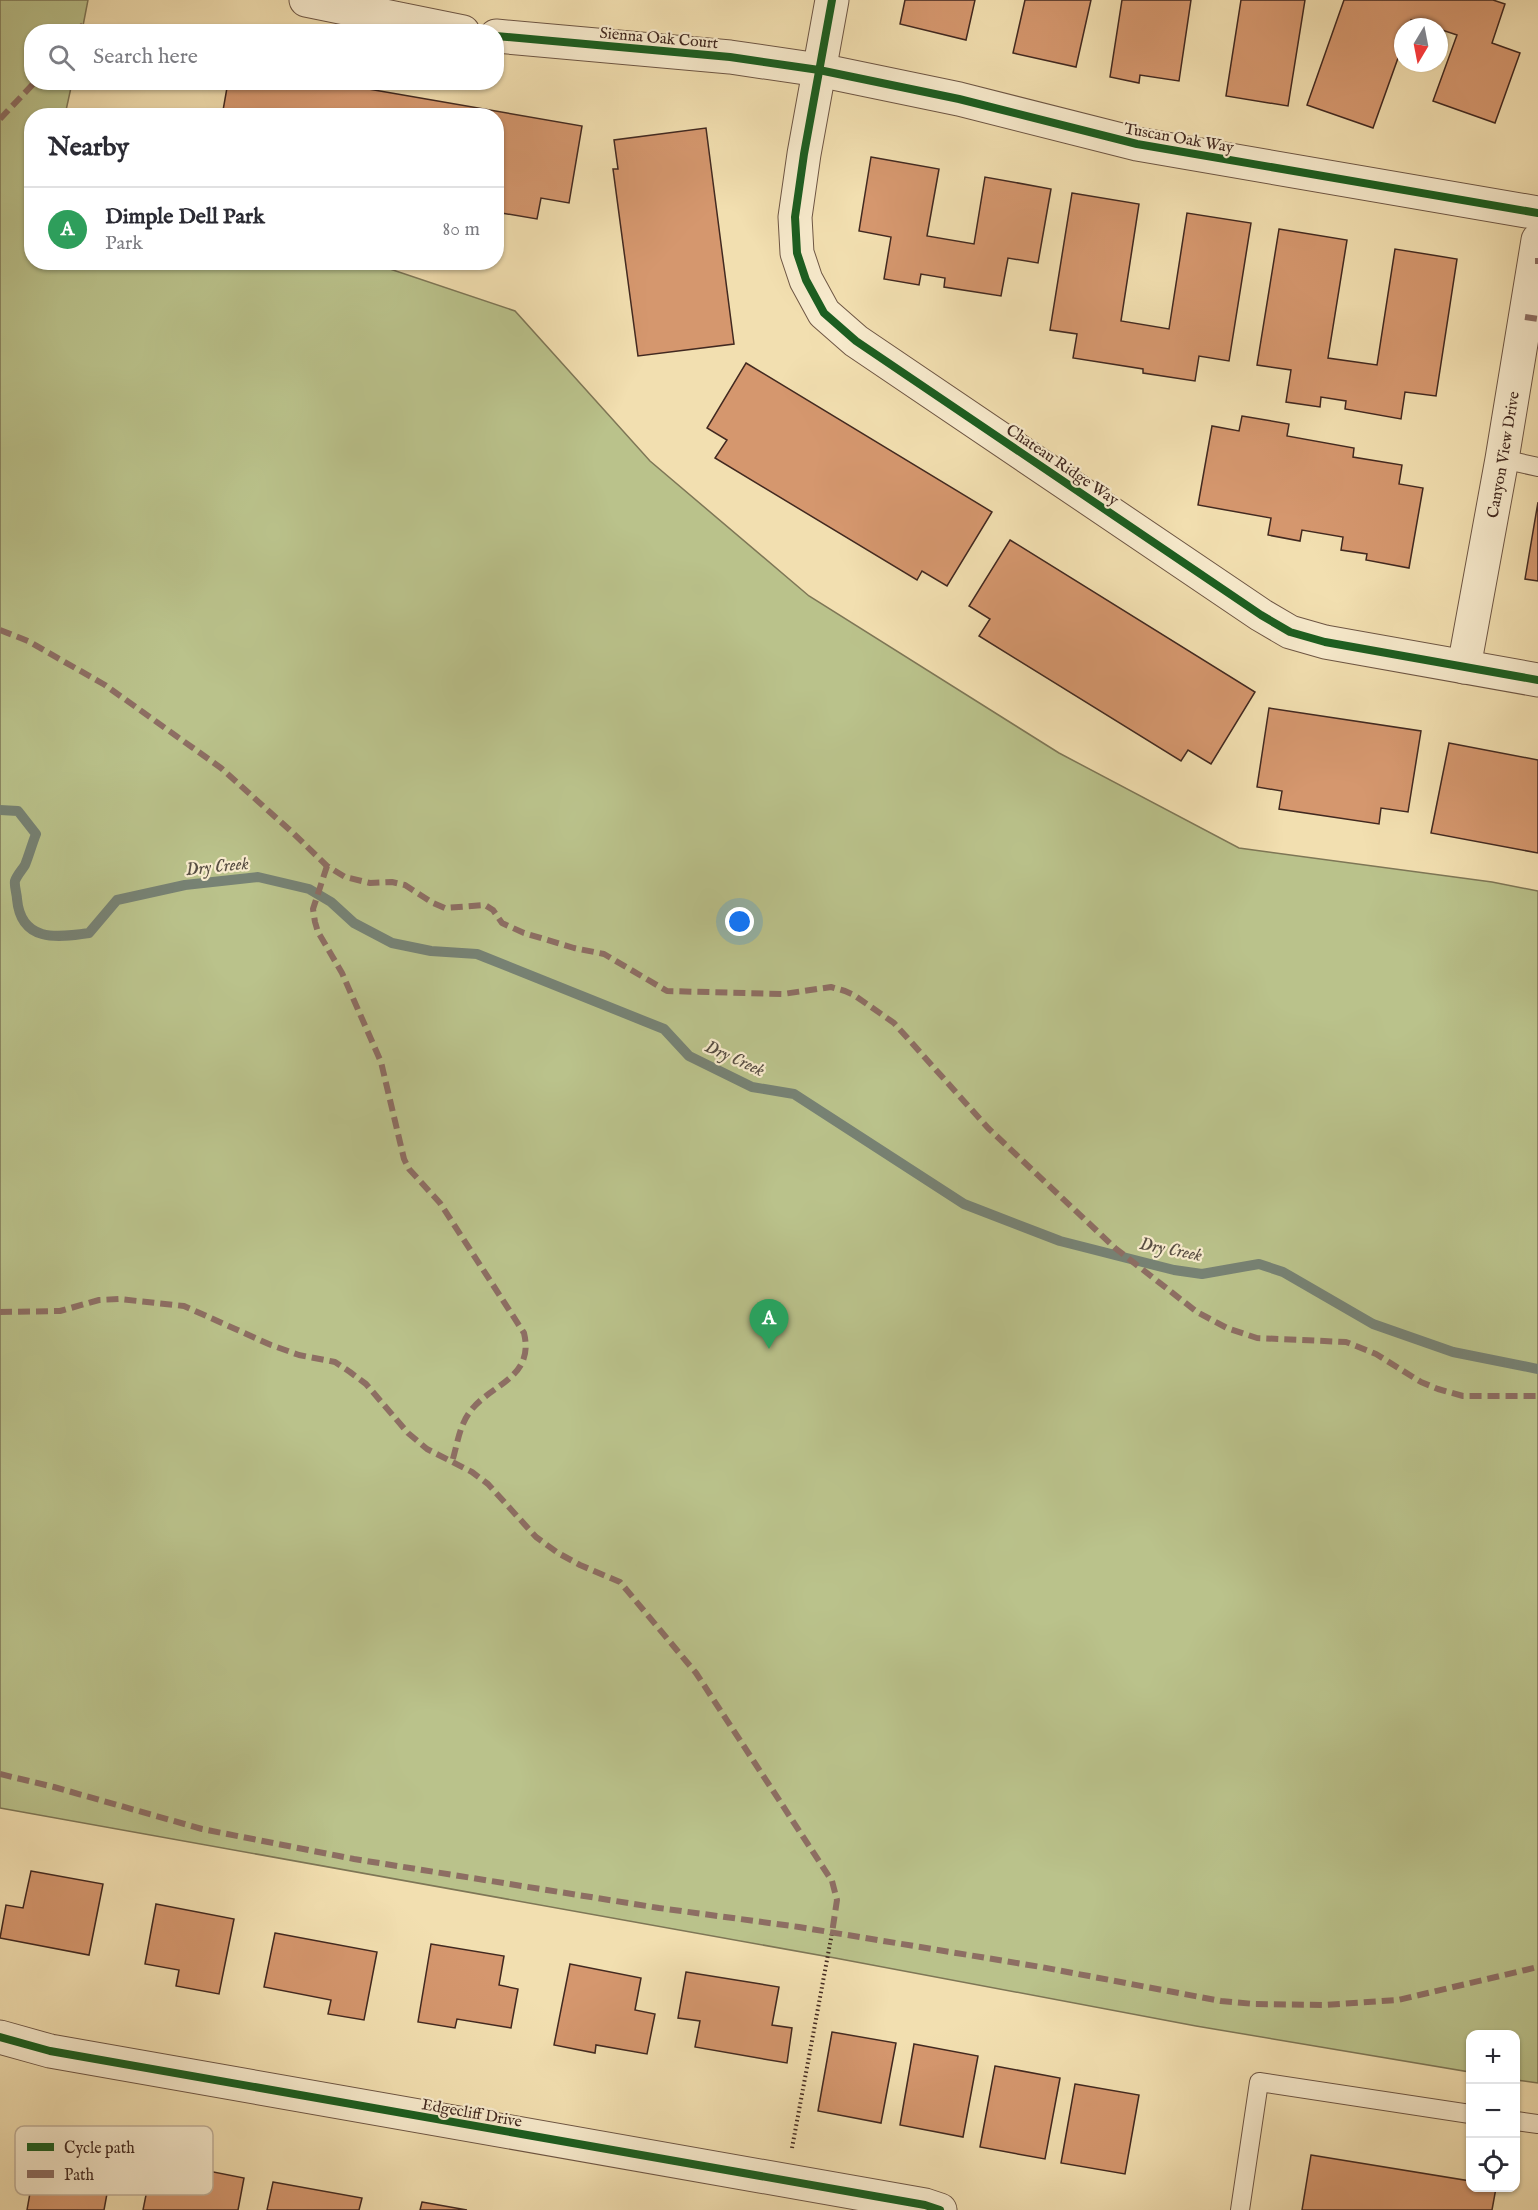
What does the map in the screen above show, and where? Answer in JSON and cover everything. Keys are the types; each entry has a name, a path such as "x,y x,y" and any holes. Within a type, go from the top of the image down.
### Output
{"street":[{"path":"306,0 424,24"},
{"name":"Chateau Ridge Way","path":"832,0 795,217 797,253 806,280 824,313 856,341 1261,615 1290,632 1325,642 1538,680"},
{"name":"Sienna Oak Court","path":"504,37 730,57 819,69"},
{"name":"Tuscan Oak Way","path":"819,69 959,99 1137,144 1538,213"},
{"name":"Canyon View Drive","path":"1464,667 1502,459 1538,240"},
{"name":"Edgecliff Drive","path":"0,2037 50,2051 925,2205 940,2210"}],"lane":[{"path":"1502,459 1538,467"},
{"path":"1240,2210 1259,2082 1466,2113"},
{"path":"1520,2122 1538,2124"}],"path":[{"path":"786,2181 832,1933"}],"green space":[{"path":"0,0 88,0 83,24 24,24 24,90 70,90 67,108 24,108 24,270 393,270 515,311 650,461 809,596 1059,753 1239,848 1492,882 1538,891 1538,2083 1520,2081 1520,2030 1466,2030 1466,2071 1196,2026 835,1958 0,1808"}],"building":[{"path":"905,0 975,0 966,40 900,24"},
{"path":"1025,0 1091,0 1076,67 1013,53"},
{"path":"1122,0 1191,0 1179,81 1140,75 1139,83 1110,77"},
{"path":"1241,0 1305,0 1288,106 1226,96"},
{"path":"1344,0 1493,0 1505,4 1492,43 1520,53 1495,123 1433,101 1444,72 1448,72 1448,60 1457,35 1448,32 1448,18 1394,18 1394,69 1373,128 1307,105"},
{"path":"227,90 374,90 478,108 223,108"},
{"path":"504,112 582,126 569,203 541,198 537,219 504,213"},
{"path":"706,128 734,344 638,356 613,169 618,169 614,140"},
{"path":"871,157 939,169 927,236 974,244 985,177 1051,189 1038,263 1008,258 1001,296 944,287 945,278 921,274 919,285 884,279 891,237 859,231"},
{"path":"1072,193 1139,204 1121,321 1169,329 1187,213 1251,223 1229,361 1199,356 1195,381 1143,373 1143,369 1073,358 1077,334 1050,330"},
{"path":"1279,229 1347,240 1328,358 1377,365 1395,249 1457,259 1436,396 1405,392 1401,419 1345,409 1346,401 1321,397 1320,407 1286,402 1291,370 1257,365"},
{"path":"746,363 992,512 947,586 922,571 917,580 715,458 727,440 707,428"},
{"path":"1242,416 1289,424 1287,436 1354,448 1353,457 1402,465 1399,484 1423,488 1409,568 1366,560 1367,554 1341,550 1343,537 1302,530 1300,541 1268,535 1271,518 1198,505 1212,426 1239,431"},
{"path":"1538,502 1538,581 1525,579"},
{"path":"1010,540 1255,692 1211,764 1188,750 1181,761 979,636 990,619 969,606"},
{"path":"1269,708 1421,731 1408,812 1381,808 1379,824 1279,809 1282,791 1257,787"},
{"path":"1449,743 1538,760 1538,853 1431,833"},
{"path":"31,1871 103,1884 89,1955 0,1938 6,1905 23,1908"},
{"path":"156,1904 234,1919 219,1994 176,1986 179,1970 145,1964"},
{"path":"275,1933 377,1952 364,2020 328,2014 331,2000 264,1987"},
{"path":"431,1944 504,1956 499,1985 518,1989 511,2028 457,2019 455,2028 418,2022"},
{"path":"570,1964 641,1978 635,2010 655,2014 647,2054 596,2045 595,2053 554,2045"},
{"path":"686,1972 779,1987 772,2025 792,2028 787,2063 695,2047 700,2021 678,2018"},
{"path":"832,2032 896,2043 881,2123 818,2111"},
{"path":"914,2044 978,2056 963,2137 900,2125"},
{"path":"995,2066 1060,2078 1045,2159 980,2147"},
{"path":"1075,2084 1139,2095 1125,2174 1061,2163"},
{"path":"1311,2155 1466,2180 1466,2192 1495,2192 1492,2210 1302,2210"},
{"path":"213,2172 244,2178 238,2210 143,2210 146,2195 213,2195"},
{"path":"273,2182 362,2198 359,2210 267,2210"},
{"path":"30,2195 107,2195 104,2210 27,2210"},
{"path":"422,2202 467,2210 420,2210"}],"waterway":[{"name":"Dry Creek","path":"0,810 18,811 36,834 15,885 20,913 25,923 42,934 64,936 89,933 117,900 185,885 258,877 309,889 331,902 354,923 392,943 431,951 477,954 664,1029 689,1056 752,1087 794,1094 964,1204 1060,1241 1174,1270 1202,1274 1259,1264 1283,1272 1373,1324 1453,1352 1538,1369"}],"marked path":[{"path":"0,119 27,90"},
{"path":"1525,317 1538,319"},
{"path":"0,630 28,641 105,685 221,768 327,866 345,877 370,883 392,882 405,885 445,908 485,905 493,910 502,923 524,933 574,948 604,954 667,991 783,994 831,987 854,995 894,1023 988,1128 1115,1248 1197,1312 1227,1328 1257,1338 1346,1342 1376,1354 1421,1382 1463,1396 1538,1396"},
{"path":"327,866 313,909 315,922 318,932 342,973 381,1062 404,1159 409,1169 440,1203 524,1333 526,1348 523,1361 517,1371 469,1413 461,1430 452,1462"},
{"path":"0,1312 60,1311 99,1300 119,1299 184,1306 271,1345 299,1355 335,1362 350,1372 366,1384 408,1433 427,1449 472,1472 488,1484 536,1537 580,1565 620,1582 696,1673 832,1881 837,1900 832,1933"},
{"path":"0,1774 202,1829 354,1859 659,1908 799,1927 1041,1967 1221,2001 1325,2005 1398,2000 1538,1967"}],"cycle path":[{"path":"832,0 795,217 797,253 806,280 824,313 856,341 1261,615 1290,632 1325,642 1538,680"},
{"path":"504,37 730,57 819,70 959,99 1137,144 1538,213"},
{"path":"0,2037 50,2051 925,2205 940,2210"}],"place":[{"name":"Dimple Dell Park","path":"769,1349"}]}
